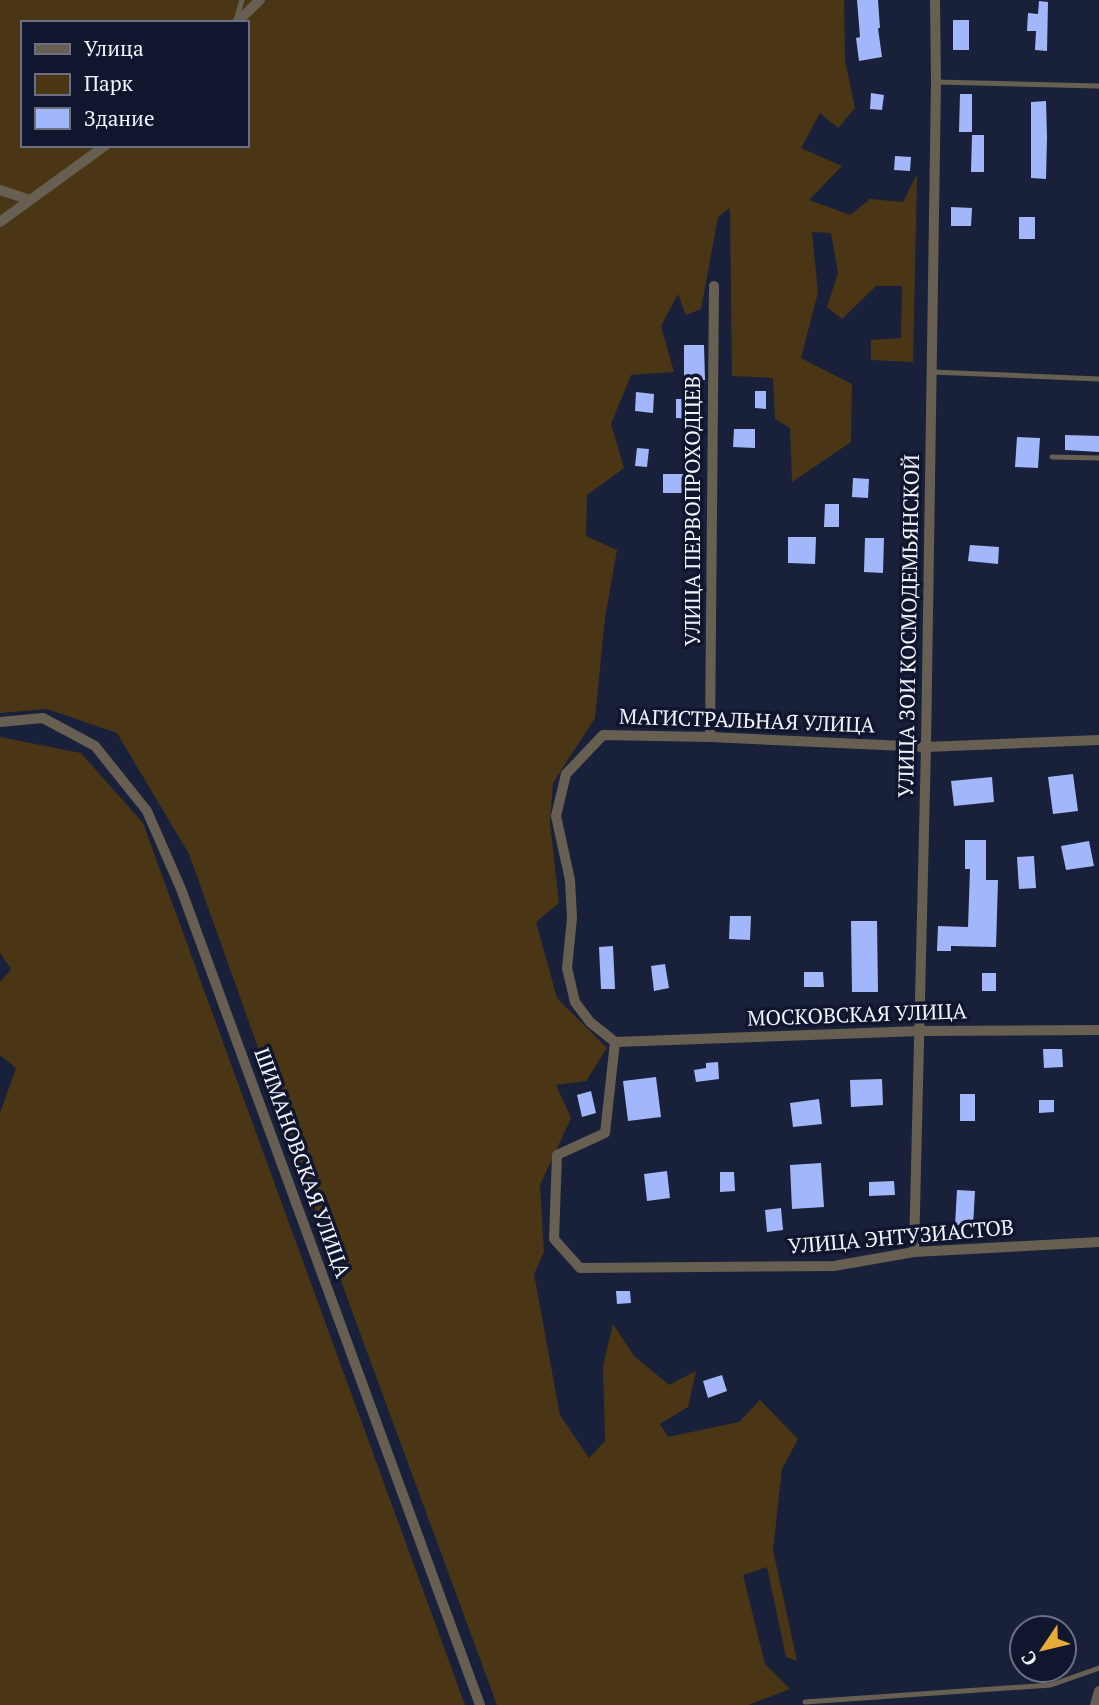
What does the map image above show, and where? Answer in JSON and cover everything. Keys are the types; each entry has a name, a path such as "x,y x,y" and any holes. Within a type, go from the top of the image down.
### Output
{"street":[{"path":"238,21 260,0"},
{"name":"УЛИЦА ЗОИ КОСМОДЕМЬЯНСКОЙ","path":"914,1252 926,747 935,0"},
{"path":"0,222 103,147"},
{"path":"0,190 30,200"},
{"name":"УЛИЦА ПЕРВОПРОХОДЦЕВ","path":"710,737 714,286"},
{"name":"ШИМАНОВСКАЯ УЛИЦА","path":"0,722 43,719 94,746 147,811 186,902 480,1705"},
{"name":"МАГИСТРАЛЬНАЯ УЛИЦА","path":"615,1042 590,1022 575,1002 568,968 572,918 570,880 556,816 566,775 603,735 926,747 1099,740"},
{"name":"МОСКОВСКАЯ УЛИЦА","path":"615,1042 920,1031 1099,1030"},
{"name":"УЛИЦА ЭНТУЗИАСТОВ","path":"615,1042 606,1133 557,1154 554,1238 580,1268 834,1266 914,1252 1099,1242"},
{"path":"1095,1705 1099,1691"}],"lane":[{"path":"237,21 242,0"},
{"path":"936,82 1099,86"},
{"path":"932,372 1099,379"},
{"path":"1052,457 1099,458"},
{"path":"805,1702 1051,1685 1099,1668"}],"green space":[{"path":"0,0 844,0 845,60 855,108 838,128 820,113 801,148 842,166 809,200 850,215 870,199 903,202 917,174 913,362 871,360 871,340 901,338 902,286 876,286 842,319 827,307 838,273 831,233 812,232 818,292 801,358 852,384 851,442 792,482 790,428 775,419 773,378 732,376 730,208 718,217 701,309 686,315 678,294 661,326 674,372 631,375 611,424 624,468 587,495 586,536 617,550 605,618 595,718 553,783 550,823 559,903 536,922 557,998 607,1048 586,1081 556,1085 571,1118 540,1185 544,1252 534,1274 560,1415 589,1458 605,1441 603,1366 613,1324 634,1356 669,1385 696,1371 688,1407 660,1424 668,1437 739,1422 760,1400 798,1439 782,1469 773,1550 797,1661 786,1657 767,1567 743,1575 765,1664 790,1689 748,1705 497,1705 353,1314 189,854 117,733 47,709 0,713"},
{"path":"0,737 81,753 143,823 465,1705 0,1705 0,1113 16,1068 0,1055 0,982 11,969 0,953"}],"building":[{"path":"857,0 878,0 882,57 859,61 856,38 860,37"},
{"path":"1039,1 1048,2 1047,51 1035,50 1036,31 1027,31 1028,13 1038,14"},
{"path":"953,20 969,20 969,50 953,50"},
{"path":"871,93 884,95 882,110 870,109"},
{"path":"960,94 972,94 972,132 959,132"},
{"path":"1046,101 1046,179 1031,178 1031,102"},
{"path":"972,135 984,135 984,172 971,172"},
{"path":"895,156 911,157 910,171 894,170"},
{"path":"951,207 972,208 971,226 951,226"},
{"path":"1019,217 1035,217 1035,239 1019,239"},
{"path":"684,345 704,345 705,380 684,380"},
{"path":"755,391 766,391 766,409 755,408"},
{"path":"636,392 654,394 653,413 635,411"},
{"path":"676,399 693,399 693,419 676,418"},
{"path":"734,429 755,429 755,448 733,447"},
{"path":"1065,435 1099,436 1099,452 1065,450"},
{"path":"1017,437 1040,438 1038,468 1015,467"},
{"path":"637,448 649,449 647,467 635,466"},
{"path":"663,474 687,474 687,493 663,493"},
{"path":"853,478 869,479 868,498 852,497"},
{"path":"825,504 839,504 839,527 824,527"},
{"path":"788,537 816,537 815,564 788,563"},
{"path":"865,538 884,538 883,573 864,572"},
{"path":"970,545 999,547 998,564 968,561"},
{"path":"1073,774 1078,811 1053,814 1048,777"},
{"path":"992,777 994,802 954,806 951,781"},
{"path":"965,840 986,840 986,880 998,880 996,947 951,946 951,951 937,951 938,926 968,927 970,869 965,869"},
{"path":"1089,841 1094,866 1066,870 1061,846"},
{"path":"1034,856 1036,888 1019,889 1017,857"},
{"path":"730,916 751,916 750,940 729,939"},
{"path":"851,921 877,921 878,992 852,992"},
{"path":"613,946 615,989 601,989 599,947"},
{"path":"665,964 669,988 654,991 651,966"},
{"path":"804,972 823,972 824,987 804,987"},
{"path":"982,973 996,973 996,991 982,991"},
{"path":"1043,1049 1062,1049 1063,1067 1044,1068"},
{"path":"718,1062 719,1079 696,1082 694,1070 706,1068 706,1063"},
{"path":"656,1077 661,1117 628,1121 623,1081"},
{"path":"882,1079 883,1105 851,1107 850,1080"},
{"path":"591,1091 596,1113 582,1117 577,1095"},
{"path":"960,1094 975,1094 975,1121 960,1121"},
{"path":"819,1099 822,1124 793,1127 790,1103"},
{"path":"1039,1100 1054,1100 1054,1112 1039,1113"},
{"path":"821,1163 824,1207 792,1209 790,1165"},
{"path":"667,1171 670,1198 647,1201 644,1174"},
{"path":"720,1172 734,1172 735,1191 720,1192"},
{"path":"894,1181 895,1195 869,1196 869,1182"},
{"path":"957,1190 975,1191 973,1226 955,1225"},
{"path":"781,1208 783,1230 767,1232 765,1210"},
{"path":"616,1291 630,1291 631,1303 617,1304"},
{"path":"722,1375 727,1391 708,1398 703,1381"}]}
